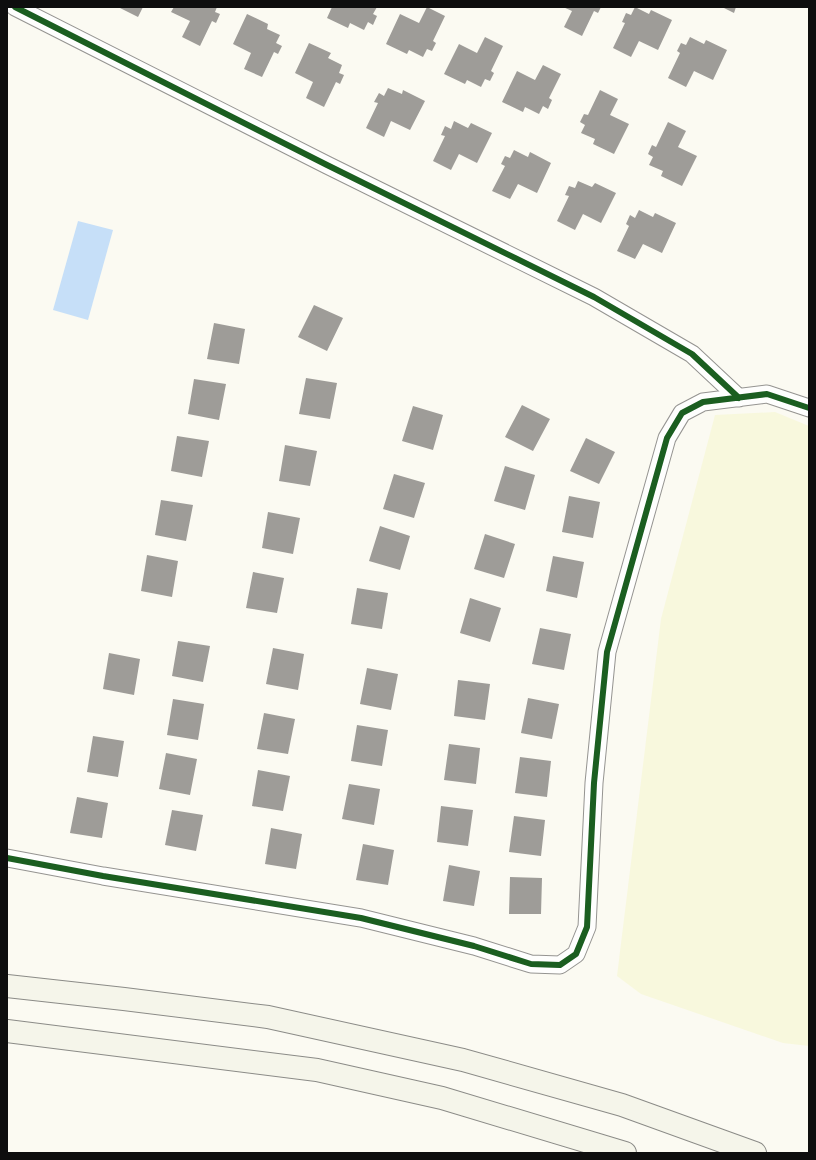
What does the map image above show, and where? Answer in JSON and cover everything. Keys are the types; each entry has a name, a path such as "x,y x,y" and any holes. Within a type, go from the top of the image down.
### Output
{"main road":[{"path":"7,986 268,1017 464,1060 622,1105 755,1153"},
{"path":"7,1031 317,1070 442,1098 625,1153"}],"street":[{"path":"15,7 327,165 594,297 692,354 739,398"},
{"path":"7,858 96,875 361,918 474,946 531,964 560,965 576,954 587,927 594,783 608,652 667,438 682,413 703,402 767,394 809,408"}],"green space":[{"path":"775,412 809,426 809,1046 783,1043 641,994 617,976 661,619 715,415"}],"water":[{"path":"78,221 113,230 88,320 53,310"}],"building":[{"path":"120,7 143,7 138,17"},
{"path":"174,7 217,7 215,12 220,14 216,23 212,21 200,46 182,37 190,21 171,12"},
{"path":"332,7 377,7 373,14 377,16 373,25 368,22 364,30 350,23 348,28 327,18"},
{"path":"427,7 445,16 433,41 436,43 432,51 427,49 423,57 409,50 407,54 386,44 400,14 419,23"},
{"path":"563,7 601,7 598,13 594,11 582,36 564,27 572,11"},
{"path":"635,7 649,14 651,10 672,20 658,50 639,41 631,57 613,48 625,23 622,22 626,13 631,15"},
{"path":"722,7 736,7 734,13"},
{"path":"247,14 268,24 267,29 280,35 276,43 282,46 278,54 274,52 262,77 244,69 251,53 233,44"},
{"path":"485,37 503,46 491,71 494,73 490,81 485,79 481,87 467,80 465,84 444,74 459,44 477,53"},
{"path":"690,37 704,44 706,40 727,50 713,80 694,71 686,87 668,78 680,53 677,51 681,43 686,45"},
{"path":"309,43 331,53 328,58 342,65 339,73 344,75 340,84 336,82 324,107 306,98 313,82 295,73"},
{"path":"543,65 561,74 549,98 552,100 548,109 543,106 539,114 525,107 523,112 502,102 517,71 535,80"},
{"path":"388,88 402,94 403,90 425,101 410,130 391,121 384,137 366,128 378,103 374,102 379,93 384,96"},
{"path":"600,90 618,99 610,115 629,124 614,154 593,144 595,139 581,133 585,125 580,122 584,114 588,115"},
{"path":"454,121 468,128 471,123 492,133 477,163 459,154 451,170 433,161 445,136 441,135 445,126 451,129"},
{"path":"668,122 686,131 678,147 697,156 682,186 661,176 663,171 649,165 653,157 648,154 652,145 656,147"},
{"path":"514,150 528,157 530,152 551,163 537,193 518,184 510,199 492,191 505,166 501,164 505,156 510,158"},
{"path":"578,181 592,187 595,183 616,193 601,223 583,214 575,230 557,221 569,196 565,195 569,186 575,188"},
{"path":"639,210 653,217 655,213 676,223 662,253 643,244 635,259 617,251 629,226 626,224 630,215 635,218"},
{"path":"314,305 343,318 327,351 298,337"},
{"path":"214,323 245,329 239,364 207,359"},
{"path":"306,378 337,383 330,419 299,414"},
{"path":"194,379 226,384 219,420 188,414"},
{"path":"522,405 550,419 533,451 505,437"},
{"path":"413,406 443,415 433,450 402,441"},
{"path":"177,436 209,441 202,477 171,471"},
{"path":"586,438 615,452 599,484 570,471"},
{"path":"285,445 317,451 310,486 279,481"},
{"path":"505,466 535,475 525,510 494,501"},
{"path":"394,474 425,483 414,518 383,509"},
{"path":"569,496 600,502 593,538 562,532"},
{"path":"161,500 193,505 186,541 155,535"},
{"path":"268,512 300,518 293,554 262,548"},
{"path":"380,526 410,536 400,570 369,561"},
{"path":"485,534 515,544 504,578 474,569"},
{"path":"147,555 178,561 172,597 141,591"},
{"path":"553,556 584,562 577,598 546,591"},
{"path":"253,572 284,578 277,613 246,608"},
{"path":"357,588 388,593 382,629 351,624"},
{"path":"470,598 501,608 490,642 460,633"},
{"path":"540,628 571,634 564,670 532,664"},
{"path":"178,641 210,646 203,682 172,676"},
{"path":"273,648 304,654 298,690 266,684"},
{"path":"109,653 140,659 134,695 103,689"},
{"path":"367,668 398,674 391,710 360,704"},
{"path":"458,680 490,684 485,720 454,716"},
{"path":"528,698 559,704 552,739 521,733"},
{"path":"173,699 204,704 198,740 167,735"},
{"path":"264,713 295,719 288,754 257,749"},
{"path":"357,725 388,730 382,766 351,761"},
{"path":"93,736 124,741 118,777 87,772"},
{"path":"449,744 480,748 476,784 444,780"},
{"path":"166,753 197,759 190,795 159,789"},
{"path":"520,757 551,761 547,797 515,793"},
{"path":"258,770 290,776 283,811 252,806"},
{"path":"349,784 380,789 374,825 342,819"},
{"path":"77,797 108,803 102,838 70,833"},
{"path":"441,806 473,810 468,846 437,842"},
{"path":"172,810 203,815 196,851 165,845"},
{"path":"514,816 545,820 541,856 509,852"},
{"path":"271,828 302,834 296,869 265,864"},
{"path":"363,844 394,850 388,885 356,880"},
{"path":"449,865 480,871 474,906 443,901"},
{"path":"510,877 542,878 541,914 509,914"}],"cycle path":[{"path":"15,7 327,165 594,297 692,354 739,398"},
{"path":"7,858 103,876 361,918 474,946 531,964 560,965 576,954 587,927 594,783 607,652 667,438 682,413 703,402 767,394 809,408"}]}
